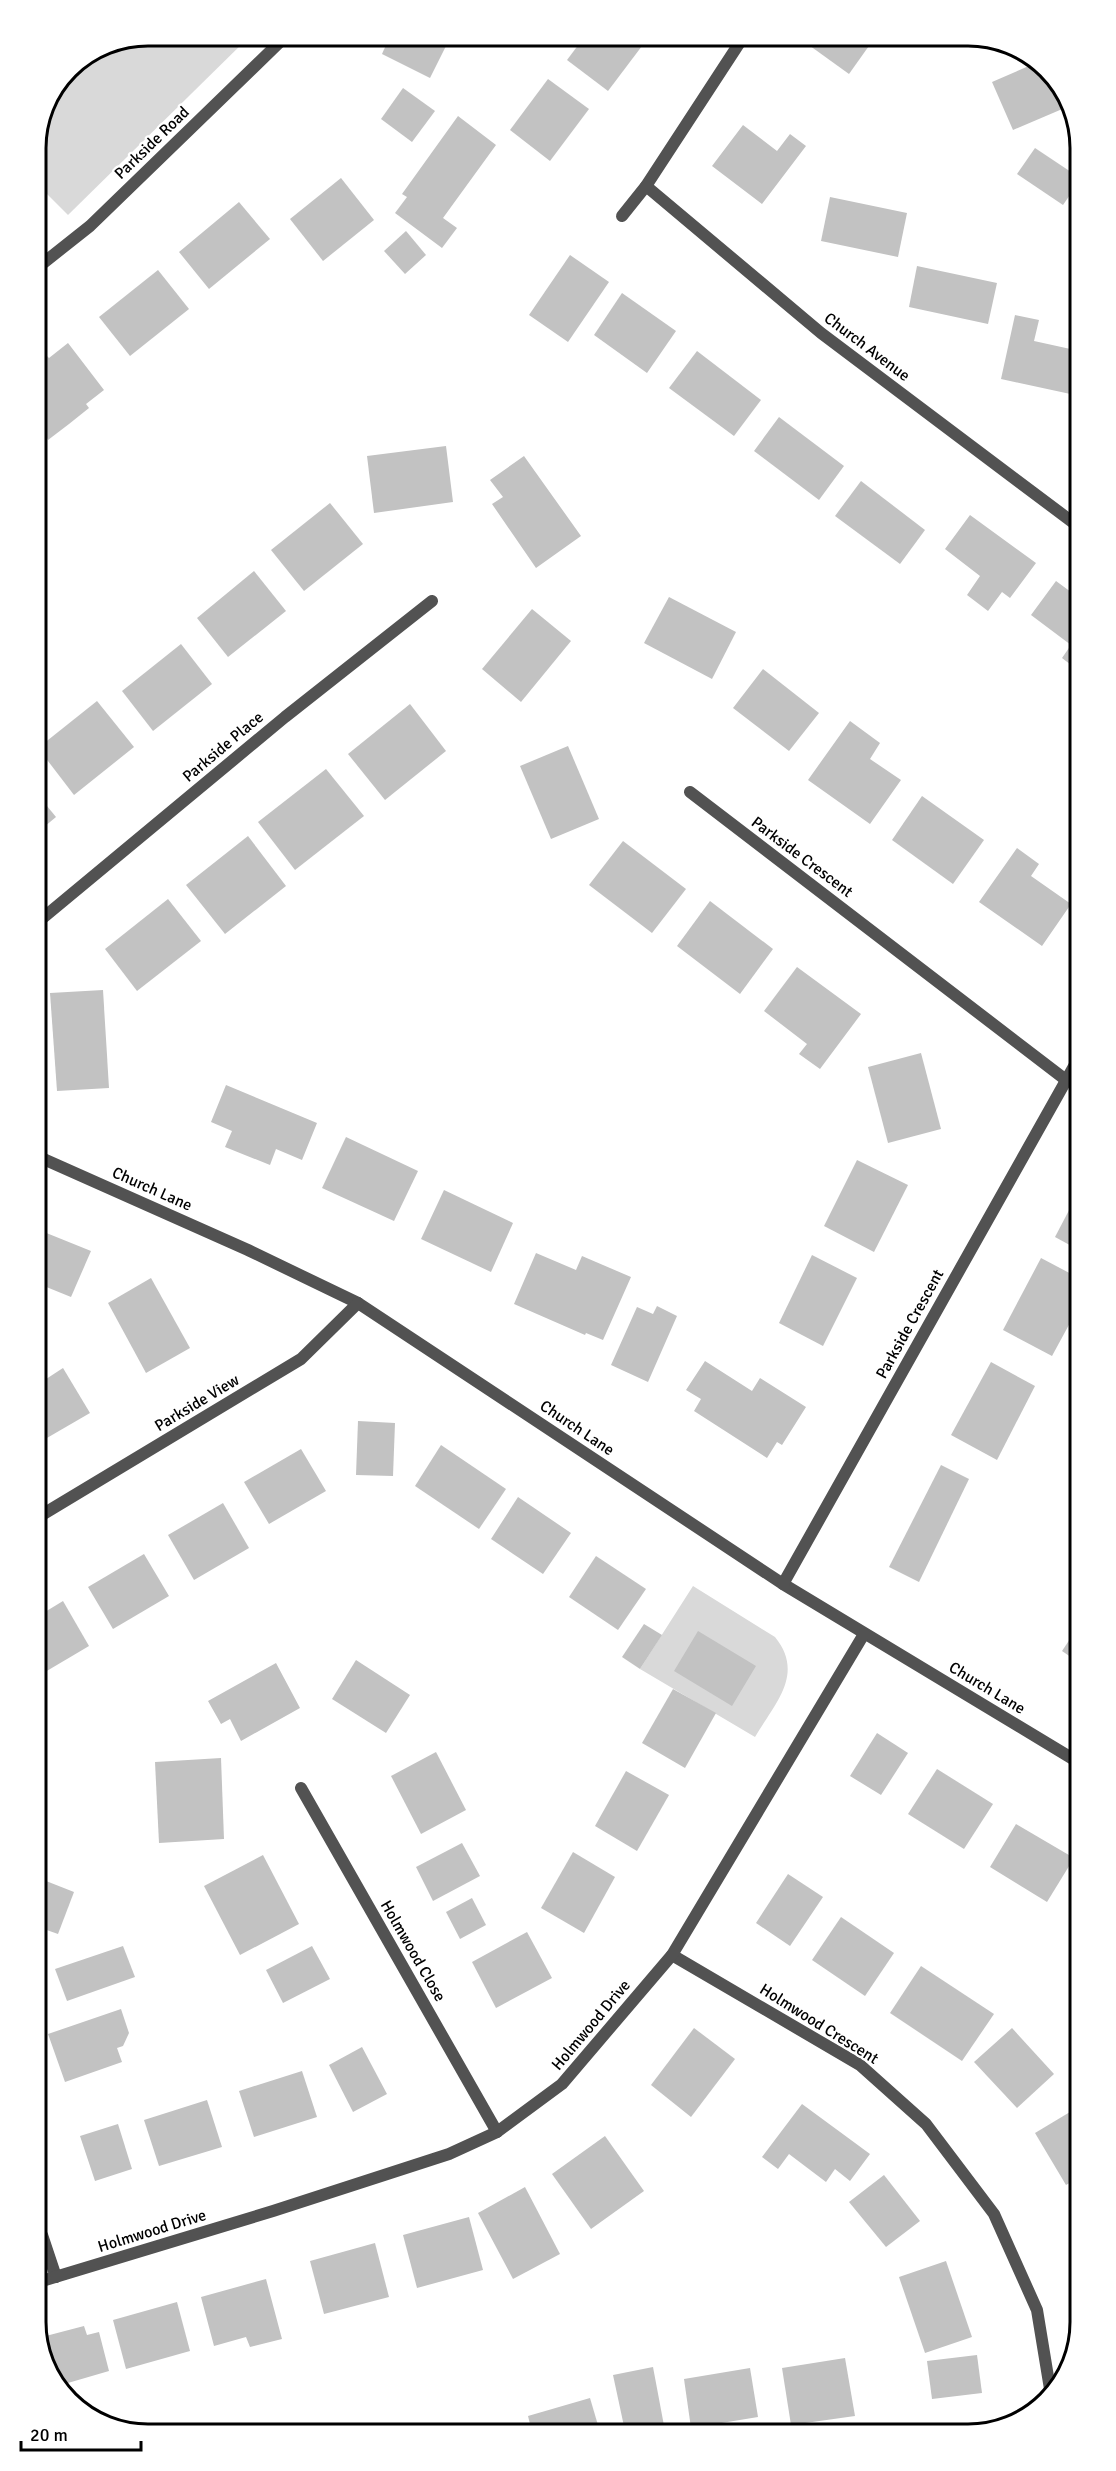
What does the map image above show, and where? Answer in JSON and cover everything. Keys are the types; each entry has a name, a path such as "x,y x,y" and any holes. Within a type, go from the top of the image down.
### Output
{"street":[{"name":"Parkside Road","path":"47,260 90,225 275,46"},
{"path":"622,216 646,186 737,47"},
{"name":"Church Avenue","path":"646,186 821,333 1070,520"},
{"name":"Parkside Place","path":"47,915 285,717 432,601"},
{"name":"Parkside Crescent","path":"690,792 1066,1080"},
{"name":"Parkside Crescent","path":"783,1584 1070,1073"},
{"name":"Church Lane","path":"47,1160 248,1250 358,1303 783,1584 1070,1757"},
{"name":"Parkside View","path":"46,1512 301,1359 358,1303"},
{"name":"Holmwood Drive","path":"46,2280 273,2211 449,2154 497,2132 562,2084 672,1955 864,1634"},
{"name":"Holmwood Close","path":"301,1788 497,2132"},
{"name":"Holmwood Crescent","path":"672,1955 860,2065 926,2124 994,2214 1037,2310 1049,2383"},
{"path":"46,2247 56,2277"}],"shaded area":[{"path":"240,46 68,215 47,194 47,142 50,122 57,104 81,72 98,60 129,48"},
{"path":"693,1586 775,1637 784,1651 787,1676 784,1688 755,1737 640,1669"}],"building":[{"path":"385,46 446,46 430,78 382,54"},
{"path":"577,47 642,47 608,91 567,60"},
{"path":"811,47 868,47 849,74"},
{"path":"1027,67 1040,76 1061,109 1013,130 992,82"},
{"path":"548,79 589,109 550,161 510,130"},
{"path":"403,88 435,111 412,142 381,119"},
{"path":"458,116 496,145 443,218 457,228 442,248 395,213 407,197 402,194"},
{"path":"743,125 777,151 790,134 806,146 762,204 712,166"},
{"path":"1035,148 1070,171 1070,195 1063,205 1017,174"},
{"path":"341,178 374,220 323,261 290,219"},
{"path":"830,197 907,213 898,257 821,241"},
{"path":"239,202 270,239 209,289 179,252"},
{"path":"406,231 426,255 405,274 384,251"},
{"path":"570,255 609,282 568,342 529,315"},
{"path":"917,266 997,283 988,324 909,307"},
{"path":"158,270 189,309 130,356 99,317"},
{"path":"622,293 676,331 647,373 594,335"},
{"path":"1015,315 1039,320 1034,341 1070,349 1070,394 1001,379"},
{"path":"68,343 104,390 86,404 89,408 48,440 47,356 49,358"},
{"path":"697,351 761,400 734,436 669,388"},
{"path":"779,417 844,466 819,500 754,451"},
{"path":"446,446 453,502 374,513 367,456"},
{"path":"524,456 581,536 536,568 492,504 503,497 490,480"},
{"path":"861,481 925,530 900,564 835,516"},
{"path":"330,503 363,544 304,591 271,550"},
{"path":"970,515 1036,563 1010,598 1002,592 988,611 967,595 980,576 945,549"},
{"path":"254,571 286,611 228,657 197,618"},
{"path":"1056,581 1070,591 1070,644 1031,615"},
{"path":"669,597 736,632 712,679 644,643"},
{"path":"532,609 571,641 521,702 482,669"},
{"path":"181,644 212,684 153,731 122,691"},
{"path":"1070,646 1070,664 1062,658"},
{"path":"763,669 819,713 789,751 733,708"},
{"path":"97,701 134,747 74,795 47,759 47,741"},
{"path":"410,704 446,751 385,800 348,754"},
{"path":"850,721 880,743 870,759 901,780 870,824 808,780"},
{"path":"568,746 599,819 551,839 520,766"},
{"path":"326,769 364,816 295,870 258,822"},
{"path":"922,796 984,840 953,884 892,840"},
{"path":"47,806 56,817 47,825"},
{"path":"248,836 286,886 225,934 186,885"},
{"path":"623,841 686,889 652,933 589,885"},
{"path":"1017,848 1039,864 1031,876 1070,905 1042,946 979,902"},
{"path":"168,899 201,941 137,991 105,949"},
{"path":"710,901 773,949 740,994 677,946"},
{"path":"797,967 861,1014 820,1069 799,1054 807,1044 764,1011"},
{"path":"103,990 109,1088 57,1091 50,993"},
{"path":"921,1053 941,1129 888,1143 868,1067"},
{"path":"226,1085 317,1123 302,1160 276,1149 270,1165 225,1147 232,1131 211,1122"},
{"path":"346,1137 418,1171 394,1221 322,1188"},
{"path":"857,1160 908,1185 874,1252 824,1226"},
{"path":"444,1190 513,1223 491,1272 421,1239"},
{"path":"1070,1208 1070,1245 1055,1237"},
{"path":"46,1233 91,1251 71,1297 46,1287"},
{"path":"536,1253 576,1270 582,1256 631,1277 603,1340 586,1333 585,1335 514,1304"},
{"path":"812,1255 857,1278 823,1346 779,1323"},
{"path":"1041,1258 1070,1273 1070,1323 1052,1356 1003,1330"},
{"path":"151,1278 190,1348 146,1373 108,1303"},
{"path":"657,1306 677,1316 648,1382 611,1365 637,1307 653,1314"},
{"path":"705,1361 752,1391 760,1378 806,1407 782,1445 777,1442 767,1458 694,1411 701,1399 686,1390"},
{"path":"991,1362 1035,1386 997,1460 951,1435"},
{"path":"63,1368 90,1413 46,1438 46,1379"},
{"path":"358,1421 395,1423 393,1476 356,1475"},
{"path":"441,1445 506,1489 479,1529 415,1486"},
{"path":"301,1449 326,1491 269,1524 244,1482"},
{"path":"941,1465 969,1479 919,1582 889,1567"},
{"path":"518,1497 571,1533 543,1574 491,1539"},
{"path":"223,1503 249,1548 194,1580 168,1535"},
{"path":"144,1554 169,1596 113,1629 88,1587"},
{"path":"596,1556 646,1589 618,1630 569,1597"},
{"path":"63,1601 89,1646 46,1671 46,1611"},
{"path":"644,1624 662,1635 640,1669 622,1657"},
{"path":"698,1631 756,1666 732,1706 674,1671"},
{"path":"1070,1639 1070,1656 1062,1651"},
{"path":"356,1660 410,1695 386,1733 332,1699"},
{"path":"276,1663 300,1708 241,1741 230,1719 221,1724 208,1701"},
{"path":"673,1689 716,1713 685,1768 642,1743"},
{"path":"877,1733 908,1753 881,1795 850,1776"},
{"path":"436,1752 466,1810 421,1834 391,1776"},
{"path":"221,1758 224,1839 159,1843 155,1762"},
{"path":"937,1769 993,1804 964,1849 908,1814"},
{"path":"626,1771 669,1795 637,1851 595,1826"},
{"path":"1016,1824 1070,1856 1070,1865 1047,1902 990,1867"},
{"path":"462,1843 480,1876 433,1901 416,1867"},
{"path":"573,1852 615,1877 584,1933 541,1908"},
{"path":"263,1855 299,1924 240,1955 204,1886"},
{"path":"788,1874 823,1897 790,1946 756,1923"},
{"path":"46,1881 74,1892 58,1934 46,1930"},
{"path":"472,1898 486,1925 460,1939 446,1912"},
{"path":"841,1917 894,1953 865,1996 812,1960"},
{"path":"527,1932 552,1978 496,2008 472,1962"},
{"path":"123,1946 135,1977 67,2001 55,1969"},
{"path":"312,1946 330,1979 283,2003 266,1970"},
{"path":"921,1966 994,2014 962,2061 890,2013"},
{"path":"121,2009 129,2033 123,2046 117,2048 122,2062 65,2082 48,2034"},
{"path":"694,2028 735,2059 691,2117 651,2085"},
{"path":"1012,2028 1054,2074 1017,2108 974,2062"},
{"path":"362,2047 387,2094 353,2112 329,2065"},
{"path":"302,2071 317,2117 254,2137 239,2091"},
{"path":"207,2100 222,2147 159,2166 144,2120"},
{"path":"802,2104 870,2154 850,2181 835,2169 826,2182 789,2154 778,2169 762,2157"},
{"path":"1070,2112 1070,2183 1066,2185 1035,2133"},
{"path":"118,2124 132,2169 95,2181 80,2136"},
{"path":"605,2136 644,2191 591,2229 552,2174"},
{"path":"884,2175 920,2221 886,2247 849,2202"},
{"path":"525,2187 560,2254 513,2279 478,2213"},
{"path":"469,2217 483,2270 417,2288 403,2235"},
{"path":"375,2243 389,2297 324,2314 310,2261"},
{"path":"946,2261 972,2337 925,2353 899,2277"},
{"path":"266,2279 282,2339 250,2347 246,2337 214,2346 201,2297"},
{"path":"177,2302 190,2351 126,2369 113,2320"},
{"path":"84,2326 87,2335 99,2332 109,2371 67,2383 52,2355 47,2336"},
{"path":"977,2355 982,2393 932,2399 927,2361"},
{"path":"845,2358 855,2416 791,2424 782,2368"},
{"path":"653,2367 664,2424 624,2424 613,2375"},
{"path":"750,2368 758,2417 715,2424 690,2424 684,2379"},
{"path":"590,2398 598,2424 530,2424 528,2416"}]}
